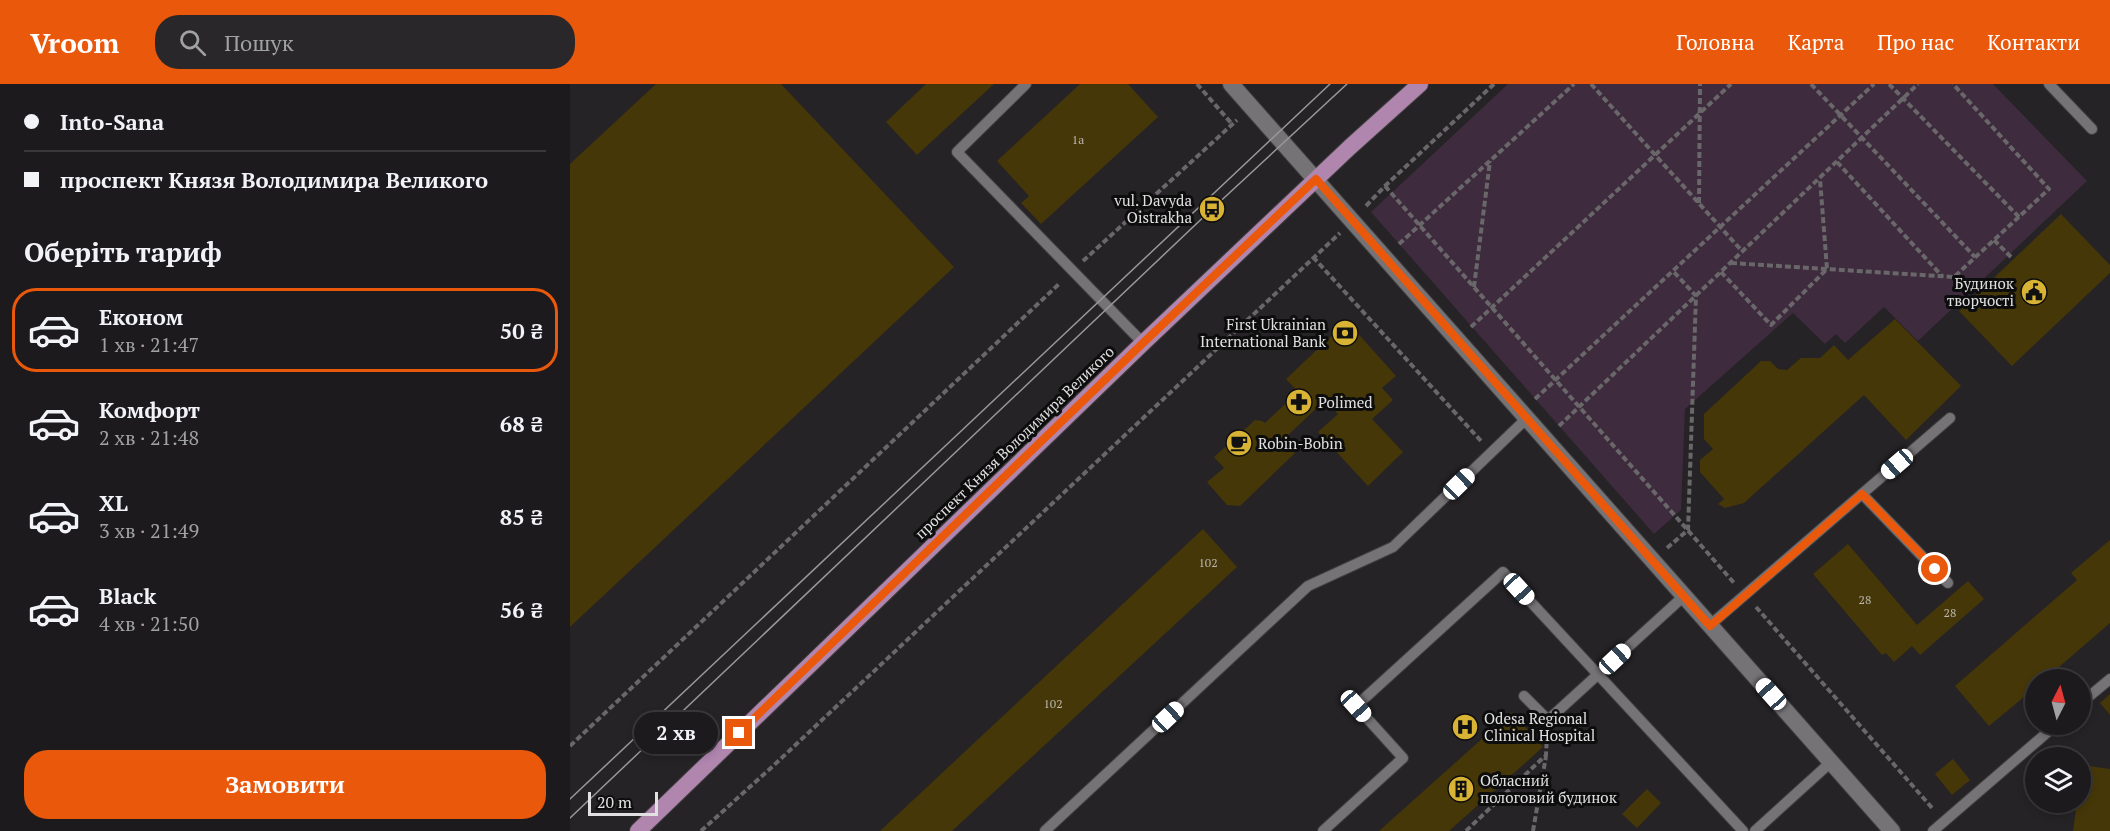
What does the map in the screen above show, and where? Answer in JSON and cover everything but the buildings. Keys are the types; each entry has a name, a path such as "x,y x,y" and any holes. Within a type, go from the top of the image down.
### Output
{"highway":[{"name":"проспект Князя Володимира Великого","path":"638,831 1143,343 1420,84"}],"street":[{"path":"1231,84 1892,831"}],"lane":[{"path":"1026,84 957,152 1143,343"},
{"path":"2049,84 2092,129"},
{"path":"1045,831 1308,586 1393,547 1491,453 1524,415"},
{"path":"1710,626 1950,418"},
{"path":"1862,494 1948,583"},
{"path":"1323,831 1403,758 1356,706 1503,572 1743,831"},
{"path":"1524,696 1548,720 1684,596"},
{"path":"2091,695 2110,679"},
{"path":"1933,831 2044,735"},
{"path":"1755,831 1831,762"}],"path":[{"path":"1197,84 1232,124"},
{"path":"700,831 781,759 1353,221 1385,186 1494,84"},
{"path":"1385,257 1574,84"},
{"path":"1591,84 1742,251"},
{"path":"1699,204 1700,84"},
{"path":"1458,339 1731,84"},
{"path":"1811,84 1975,257"},
{"path":"1524,415 1556,380 1874,84"},
{"path":"1889,84 2019,217"},
{"path":"1545,439 1918,84"},
{"path":"1730,263 1954,278 2049,189 1953,84"},
{"path":"570,746 1251,106"},
{"path":"1474,288 1490,161"},
{"path":"1837,162 1942,277"},
{"path":"1721,272 1771,325 1827,269 1820,178"},
{"path":"1385,186 1943,822"},
{"path":"1994,240 2013,260"},
{"path":"1313,257 1491,453"},
{"path":"1653,561 1688,530 1696,296 1673,271"},
{"path":"1533,831 1546,755 1548,720"},
{"path":"1466,831 1546,755"}],"shaded area":[{"path":"1508,84 1993,84 2087,181 1918,341 1884,307 1845,343 1836,334 1825,344 1793,313 1685,409 1681,510 1654,534 1371,212"}],"tram line":[{"path":"570,799 1330,84"},
{"path":"570,818 1212,209 1347,84"}],"place":[{"name":"vul. Davyda Oistrakha","path":"1212,209"},
{"name":"Будинок творчості","path":"2034,292"},
{"name":"First Ukrainian International Bank","path":"1345,333"},
{"name":"Polimed","path":"1299,402"},
{"name":"Robin-Bobin","path":"1239,443"},
{"name":"Odesa Regional Clinical Hospital","path":"1465,727"},
{"name":"Обласний пологовий будинок","path":"1461,789"}],"route":[{"path":"739,733 1316,179 1710,626 1862,494 1935,569"}]}
